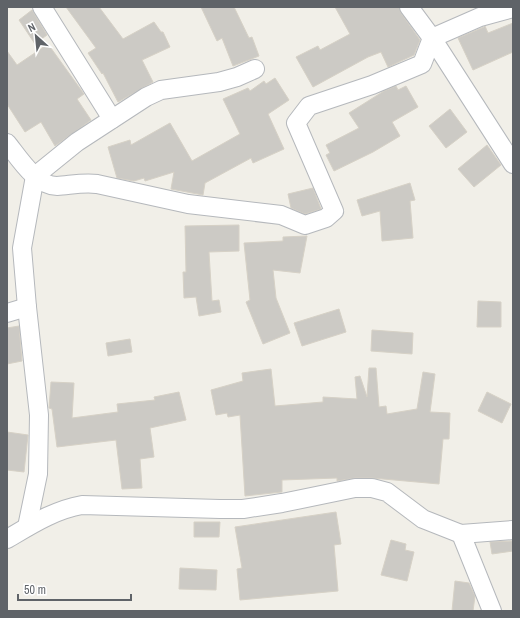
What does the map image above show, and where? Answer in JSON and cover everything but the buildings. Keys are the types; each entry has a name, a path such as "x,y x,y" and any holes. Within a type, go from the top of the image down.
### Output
{"street":[{"path":"42,7 112,119"},
{"path":"409,7 432,38 513,164"},
{"path":"7,143 23,164 36,176 46,183 56,186 89,183 97,184 188,204 281,214 304,225 326,218 334,211 296,123 309,106 372,85 422,64 432,38 480,17 513,8"},
{"path":"27,527 38,474 40,415 26,307 22,248 36,176 77,142 146,97 161,90 219,82 237,77 255,69"},
{"path":"7,313 26,307"},
{"path":"7,539 27,527 66,508 82,505 220,510 282,504 355,488 372,488 387,492 423,520 461,534 513,530"},
{"path":"461,534 492,611"}]}
